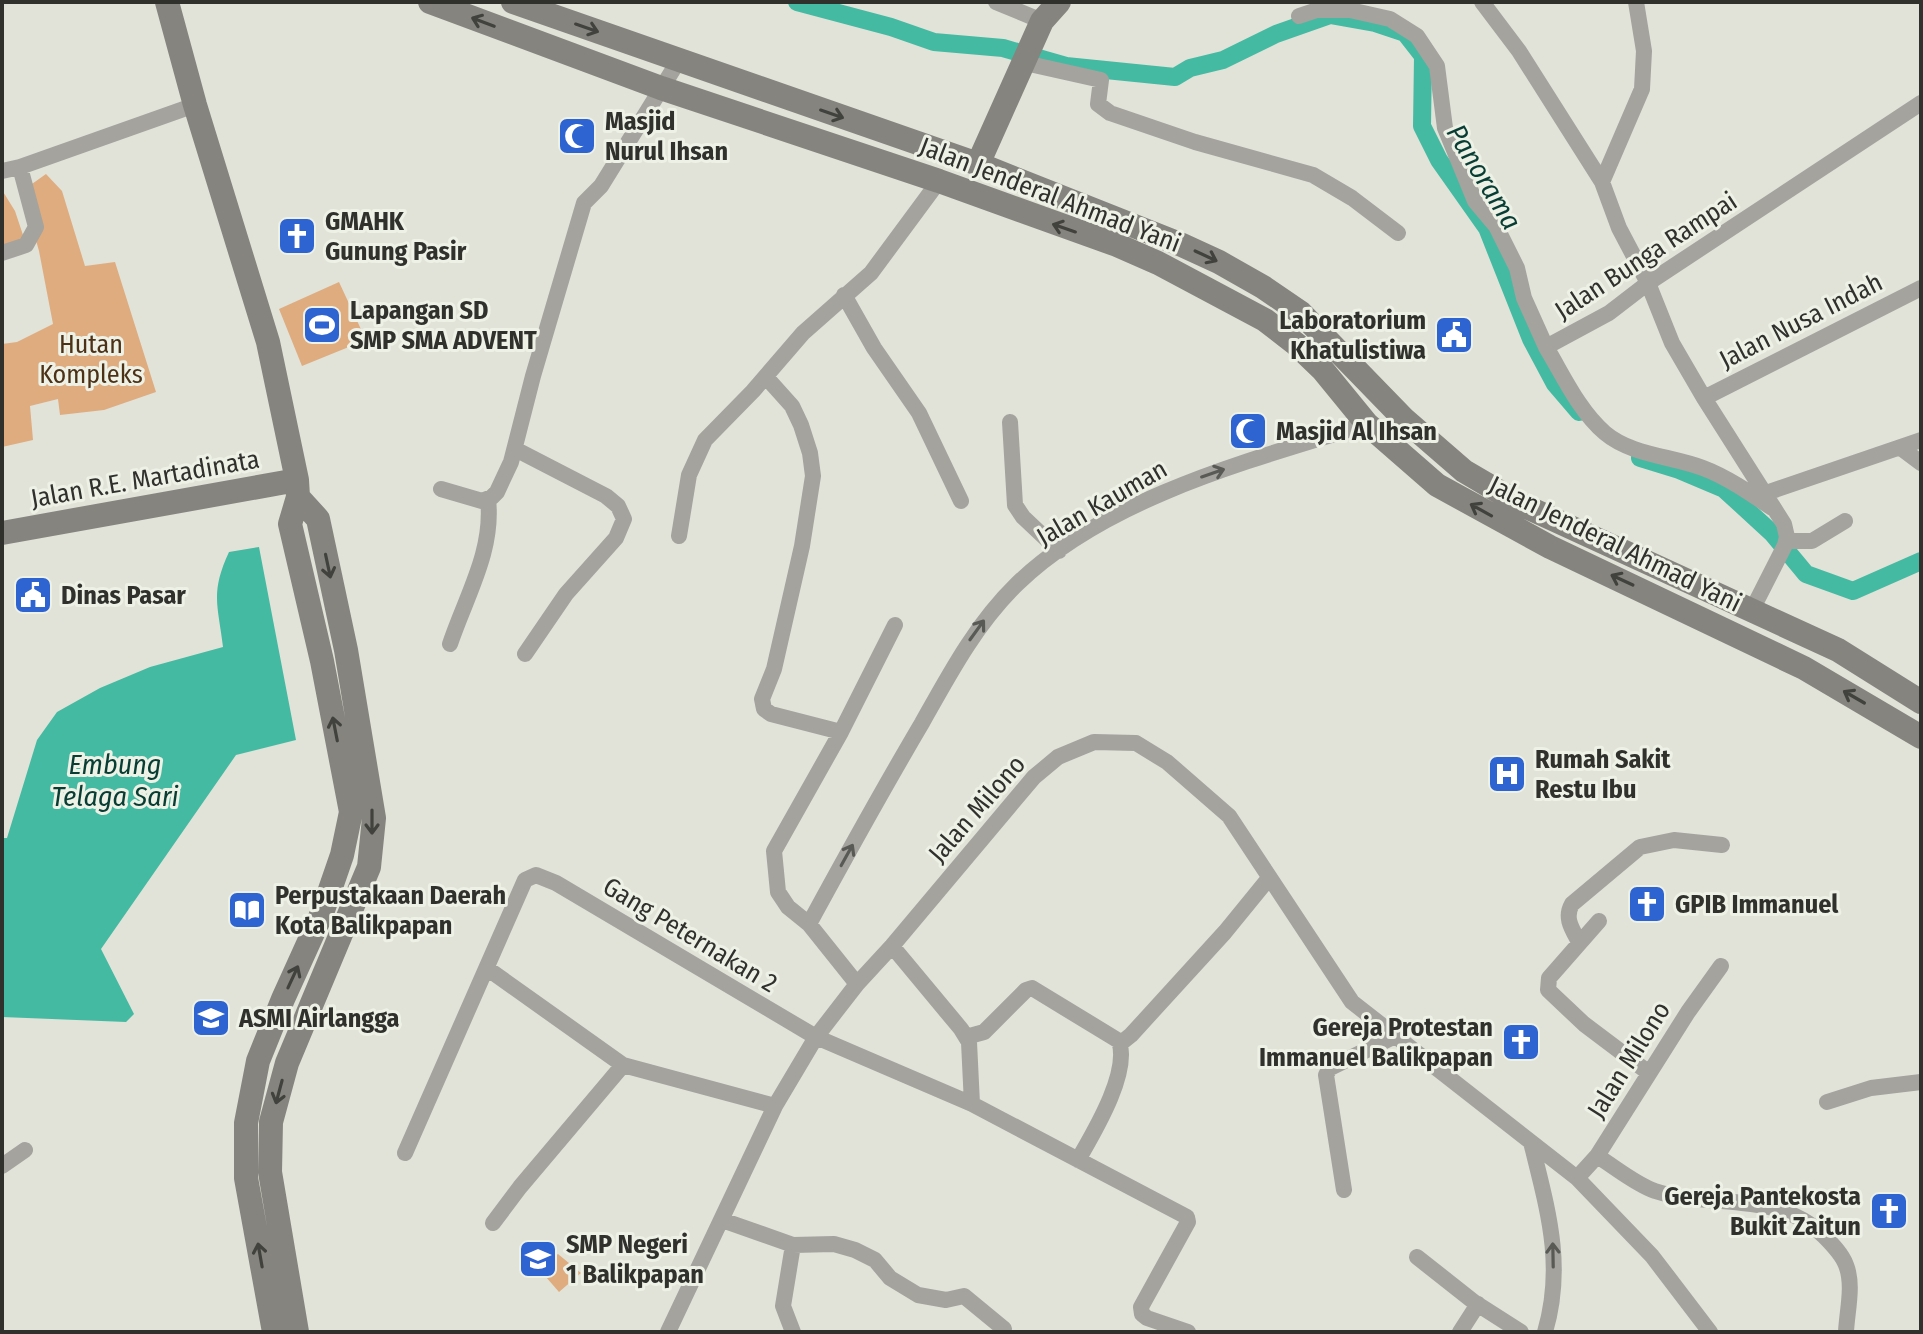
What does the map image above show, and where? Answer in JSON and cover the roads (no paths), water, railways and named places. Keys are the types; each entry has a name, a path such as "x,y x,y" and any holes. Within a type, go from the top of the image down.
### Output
{"main road":[{"path":"167,2 195,105 268,342 298,488 318,519 346,650 374,818 369,867 287,1063 271,1122 270,1172 297,1332"},
{"name":"Jalan Jenderal Ahmad Yani","path":"430,2 661,88 939,181 1144,257 1265,320 1322,369 1367,424 1437,485 1550,547 1804,668 1921,737"},
{"name":"Jalan Jenderal Ahmad Yani","path":"513,2 978,164 1182,245 1263,287 1301,313 1404,419 1464,471 1520,504 1838,650 1921,702"},
{"path":"978,164 1033,44 1059,2"},
{"path":"274,1332 246,1178 246,1123 258,1061 322,913 342,855 351,812 322,661 290,524 298,488"},
{"name":"Jalan R.E. Martadinata","path":"2,533 298,488"}],"street":[{"path":"996,2 1033,44 1101,80 1098,104 1110,113 1195,142 1313,175 1352,198 1398,233"},
{"path":"1482,2 1519,51 1602,182 1619,228 1648,283 1672,343 1784,524 1786,543 1752,610"},
{"path":"1602,182 1642,89 1644,51 1636,2"},
{"name":"Jalan Bunga Rampai","path":"1299,16 1317,10 1350,10 1390,19 1417,36 1437,66 1445,128 1475,201 1496,226 1517,268 1524,298 1546,347 1609,313 1648,283 1921,103"},
{"path":"441,489 482,501 497,492 515,449 584,203 601,186 679,60"},
{"path":"2,171 195,105"},
{"path":"2,253 26,245 36,227 20,167"},
{"path":"679,536 689,475 705,440 766,377 803,333 871,273 939,181"},
{"name":"Jalan Nusa Indah","path":"1704,398 1921,288"},
{"path":"844,295 874,348 919,413 961,501"},
{"path":"1546,347 1588,414 1604,432 1635,448 1702,468 1733,483 1776,511"},
{"path":"766,377 790,404 801,425 812,458 813,476 802,546 774,669 762,699 763,706 771,714 841,732"},
{"path":"1010,422 1015,505 1023,517 1059,551"},
{"name":"Jalan Kauman","path":"809,924 975,630 1018,582 1059,551 1125,511 1193,479 1367,424"},
{"path":"1766,493 1921,440"},
{"path":"1901,448 1921,463"},
{"path":"515,449 606,496 618,506 624,519 616,538 566,594 525,654"},
{"path":"450,644 483,558 490,528 488,499"},
{"path":"1786,543 1812,541 1845,521"},
{"path":"857,984 809,924 788,907 778,892 774,851 841,732 895,625"},
{"name":"Jalan Milono","path":"668,1332 775,1106 816,1037 857,984 1034,777 1058,757 1094,742 1136,743 1167,762 1229,816 1352,1002 1577,1178 1652,1256 1710,1332"},
{"path":"1579,942 1568,921 1572,904 1640,847 1674,840 1722,845"},
{"name":"Gang Peternakan 2","path":"488,969 525,880 540,876 816,1037 972,1104 1187,1217 1188,1222 1141,1307 1142,1314 1147,1318 1188,1332"},
{"path":"1078,1160 1109,1102 1121,1043 1225,932 1269,878"},
{"path":"1599,921 1549,978 1548,990 1584,1024 1649,1073"},
{"path":"892,946 969,1042 972,1104"},
{"name":"Jalan Milono","path":"1577,1178 1597,1156 1688,1012 1721,966"},
{"path":"405,1153 488,969 623,1065 775,1106"},
{"path":"966,1037 981,1034 1026,990 1032,988 1103,1029 1121,1043"},
{"path":"1344,1190 1326,1075 1330,1068 1395,1036"},
{"path":"493,1223 623,1065"},
{"path":"1827,1102 1871,1088 1921,1082"},
{"path":"1531,1142 1553,1234 1554,1293 1545,1332"},
{"path":"2,1166 25,1150"},
{"path":"1597,1156 1651,1190 1770,1206 1815,1227 1833,1244 1846,1264 1850,1284 1846,1332"},
{"path":"722,1220 793,1245 834,1244 855,1250 875,1260 890,1278 918,1295 946,1300 964,1296 1004,1329"},
{"path":"793,1245 783,1306 793,1332"},
{"path":"1417,1257 1478,1304 1521,1332"},
{"path":"1460,1332 1478,1304"}],"water":[{"name":"Embung Telaga Sari","path":"259,547 296,740 236,755 101,949 134,1014 126,1022 2,1017 2,838 7,838 37,740 57,712 100,688 150,667 223,647 217,589 223,566 229,552"}],"waterway":[{"name":"Panorama","path":"797,2 934,42 1003,48 1066,66 1175,77 1190,68 1223,60 1276,34 1330,15 1375,23 1405,33 1423,56 1422,126 1439,160 1487,228 1531,339 1555,384 1579,412"},
{"name":"Panorama","path":"1640,458 1724,489 1772,533 1806,574 1853,591 1921,561"}],"place":[{"name":"Masjid Nurul Ihsan","path":"577,136"},
{"name":"GMAHK Gunung Pasir","path":"297,236"},
{"name":"Lapangan SD SMP SMA ADVENT","path":"322,325"},
{"name":"Laboratorium Khatulistiwa","path":"1454,335"},
{"name":"Masjid Al Ihsan","path":"1248,431"},
{"name":"Dinas Pasar","path":"33,595"},
{"name":"Rumah Sakit Restu Ibu","path":"1507,774"},
{"name":"GPIB Immanuel","path":"1647,904"},
{"name":"Perpustakaan Daerah Kota Balikpapan","path":"247,910"},
{"name":"ASMI Airlangga","path":"211,1018"},
{"name":"Gereja Protestan Immanuel Balikpapan","path":"1521,1042"},
{"name":"Gereja Pantekosta Bukit Zaitun","path":"1889,1211"},
{"name":"SMP Negeri 1 Balikpapan","path":"538,1259"}],"park label":[{"name":"Hutan Kompleks","path":"91,359"}]}
